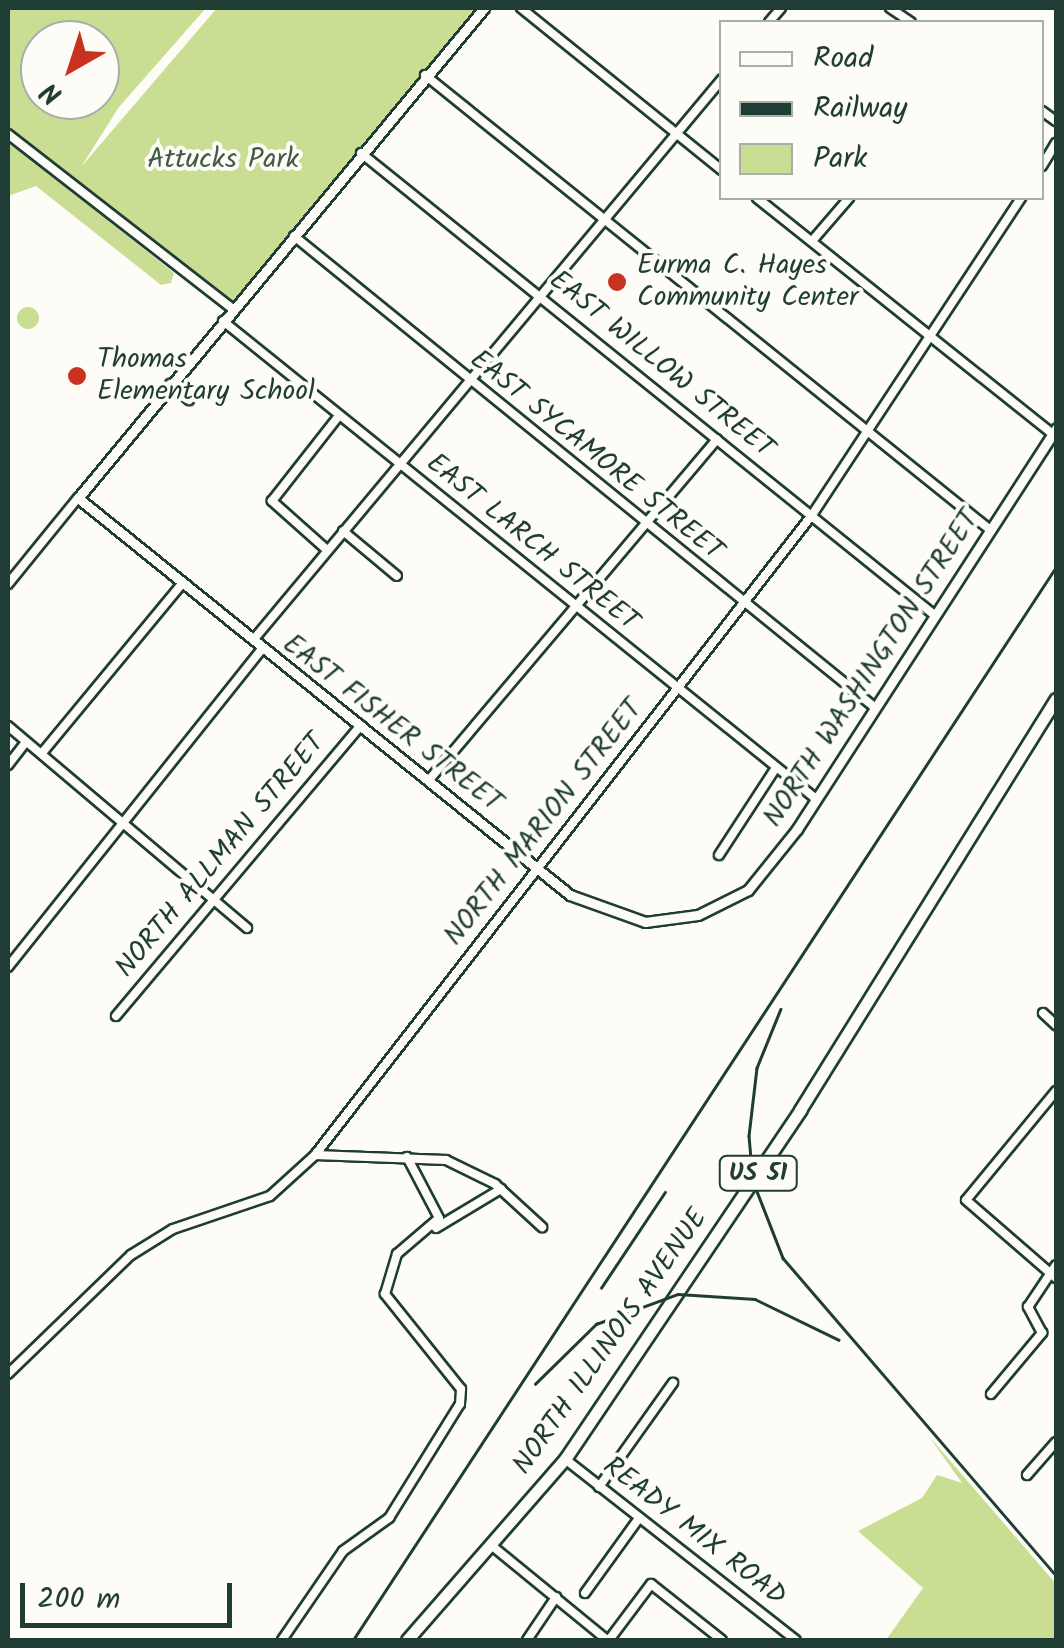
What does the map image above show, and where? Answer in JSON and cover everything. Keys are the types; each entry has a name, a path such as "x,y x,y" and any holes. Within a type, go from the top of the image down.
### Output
{"main road":[{"name":"NORTH ILLINOIS AVENUE","path":"407,1640 565,1459 800,1110 1054,708"}],"street":[{"path":"8,584 484,8"},
{"path":"521,8 719,168"},
{"path":"426,75 989,530"},
{"path":"254,639 719,83"},
{"path":"8,134 233,309"},
{"name":"EAST WILLOW STREET","path":"361,153 932,613"},
{"path":"760,200 1054,431"},
{"path":"812,241 847,200"},
{"name":"NORTH MARION STREET","path":"8,1374 131,1255 173,1230 270,1196 314,1155 812,515 1020,200"},
{"name":"EAST SYCAMORE STREET","path":"294,236 644,524 873,706"},
{"name":"EAST LARCH STREET","path":"223,321 337,418 815,798"},
{"path":"170,384 189,400"},
{"path":"327,550 272,501 337,418"},
{"name":"NORTH WASHINGTON STREET","path":"704,913 748,890 815,798 1054,431"},
{"path":"429,780 717,439"},
{"name":"EAST FISHER STREET","path":"78,498 254,639 261,650 361,725 536,868 622,919 704,913"},
{"path":"343,531 397,576"},
{"path":"42,753 181,584"},
{"path":"8,966 261,650"},
{"name":"NORTH ALLMAN STREET","path":"116,1016 361,725"},
{"path":"8,726 247,928"},
{"path":"8,765 26,742"},
{"path":"719,855 776,770"},
{"path":"1043,1012 1056,1024"},
{"path":"991,1394 1042,1332 1028,1307 1054,1272 966,1200 1056,1091"},
{"path":"314,1155 446,1160 501,1189 542,1227"},
{"path":"407,1157 429,1188 436,1228"},
{"path":"282,1640 343,1551 389,1518 460,1404 461,1389 385,1294 398,1254 501,1189"},
{"path":"600,1487 673,1382"},
{"path":"1028,1475 1056,1442"},
{"name":"READY MIX ROAD","path":"565,1459 796,1640"},
{"path":"584,1593 639,1518"},
{"path":"491,1545 608,1640 651,1584 722,1640"},
{"path":"527,1640 556,1597"}],"green space":[{"name":"Attucks Park","path":"8,8 206,8 120,106 120,20 20,20 20,120 111,120 81,167 217,8 485,8 233,309 8,128"},
{"path":"8,141 174,273 171,283 161,285 36,186 8,196"},
{"path":"24,307 32,307 39,318 32,329 24,329 17,322 17,314"},
{"path":"928,1435 1056,1584 1056,1640 886,1640 923,1588 858,1531 922,1498 937,1475 962,1483"}],"railway":[{"path":"353,1640 1056,567"},
{"path":"781,1009 757,1068 749,1136 753,1181 783,1258 1056,1575"},
{"path":"601,1288 665,1192"},
{"path":"535,1384 596,1324 678,1294 755,1299 839,1340"}],"place":[{"name":"Eurma C. Hayes Community Center","path":"617,282"},
{"name":"Thomas Elementary School","path":"77,376"}]}
